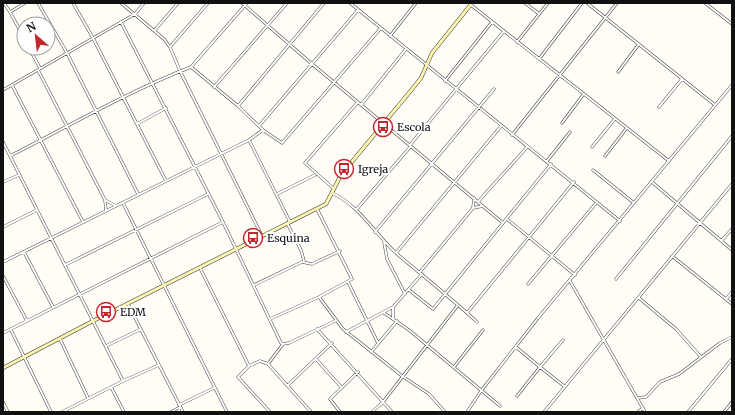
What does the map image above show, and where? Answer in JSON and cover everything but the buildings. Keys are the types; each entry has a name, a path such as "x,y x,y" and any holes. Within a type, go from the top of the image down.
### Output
{"street":[{"path":"4,3 16,23"},
{"path":"10,12 25,3"},
{"path":"38,3 67,54 138,194"},
{"path":"73,3 93,38 166,181"},
{"path":"121,3 155,30 170,47 180,71 222,152 262,236"},
{"path":"3,90 135,14 144,3"},
{"path":"155,30 178,3"},
{"path":"170,47 208,3"},
{"path":"242,3 268,24 312,64 455,184 474,198 502,223"},
{"path":"10,156 124,98 191,67 248,3"},
{"path":"214,87 287,3"},
{"path":"238,106 324,3"},
{"path":"350,3 380,29 527,147 574,182 620,221"},
{"path":"390,36 416,3"},
{"path":"525,3 539,14"},
{"path":"517,42 548,3"},
{"path":"539,59 582,3"},
{"path":"587,3 715,105"},
{"path":"512,135 617,3"},
{"path":"705,3 732,24"},
{"path":"3,368 326,204 333,188 345,170 413,88 427,66 432,53 471,4 559,76 669,161"},
{"path":"259,126 358,10"},
{"path":"121,22 154,84 283,344"},
{"path":"445,81 492,22"},
{"path":"191,67 238,106 263,130 282,143 380,29"},
{"path":"356,210 504,31"},
{"path":"618,72 639,44"},
{"path":"361,104 406,49"},
{"path":"33,56 106,200 106,211"},
{"path":"659,107 682,79"},
{"path":"12,85 83,223"},
{"path":"467,412 481,391 516,347 732,85"},
{"path":"375,232 494,89"},
{"path":"562,123 583,95"},
{"path":"333,188 315,174 305,163 358,102"},
{"path":"137,124 166,108"},
{"path":"592,147 614,119"},
{"path":"396,253 455,184 501,126"},
{"path":"605,156 626,129"},
{"path":"3,262 222,152 249,140 263,130"},
{"path":"547,161 570,132"},
{"path":"616,280 732,136"},
{"path":"249,140 277,194 301,250 304,261"},
{"path":"3,142 4,148 10,156 123,381"},
{"path":"478,202 527,147"},
{"path":"409,290 431,309 445,294 551,164"},
{"path":"593,170 634,204"},
{"path":"277,194 315,174"},
{"path":"3,182 19,175"},
{"path":"467,313 574,182"},
{"path":"652,182 732,250"},
{"path":"544,412 732,184"},
{"path":"332,193 344,199 396,253 477,322"},
{"path":"65,266 208,194"},
{"path":"346,332 393,307 409,290 473,208 474,198"},
{"path":"106,200 116,206"},
{"path":"528,284 597,202"},
{"path":"122,203 152,259 227,412"},
{"path":"473,208 483,206"},
{"path":"270,319 348,282 352,278 317,209"},
{"path":"3,227 37,210"},
{"path":"507,219 575,275"},
{"path":"3,333 223,222"},
{"path":"721,241 732,229"},
{"path":"384,241 387,259 405,294"},
{"path":"24,252 53,307"},
{"path":"253,285 304,261 312,264 340,252"},
{"path":"672,256 732,304"},
{"path":"200,268 249,366"},
{"path":"3,276 27,321"},
{"path":"570,281 645,412"},
{"path":"348,282 378,343"},
{"path":"726,299 732,292"},
{"path":"318,297 346,332 402,376 429,394 445,412"},
{"path":"639,298 676,329 701,357"},
{"path":"128,304 183,412"},
{"path":"372,412 383,402 458,305"},
{"path":"393,307 393,318"},
{"path":"384,313 393,318 454,366 500,406"},
{"path":"268,364 283,344 336,321"},
{"path":"372,351 396,321"},
{"path":"106,346 141,329"},
{"path":"317,329 332,343 392,412"},
{"path":"11,330 51,412"},
{"path":"454,366 483,330"},
{"path":"641,404 660,382 679,374 720,343 732,337"},
{"path":"60,339 88,398"},
{"path":"517,396 563,340"},
{"path":"288,385 332,343"},
{"path":"516,347 565,387"},
{"path":"316,358 342,388"},
{"path":"688,412 732,359"},
{"path":"269,412 238,377 249,366 260,361 268,364 311,412"},
{"path":"62,412 123,381 159,365"},
{"path":"340,412 330,401 358,372"},
{"path":"111,387 124,412"},
{"path":"171,412 214,388"},
{"path":"637,398 646,397"},
{"path":"3,402 8,411 4,412"},
{"path":"724,412 732,402"},
{"path":"638,412 643,408"}],"place":[{"name":"Escola","path":"383,127"},
{"name":"Igreja","path":"344,169"},
{"name":"Esquina","path":"253,238"},
{"name":"EDM","path":"106,312"}]}
